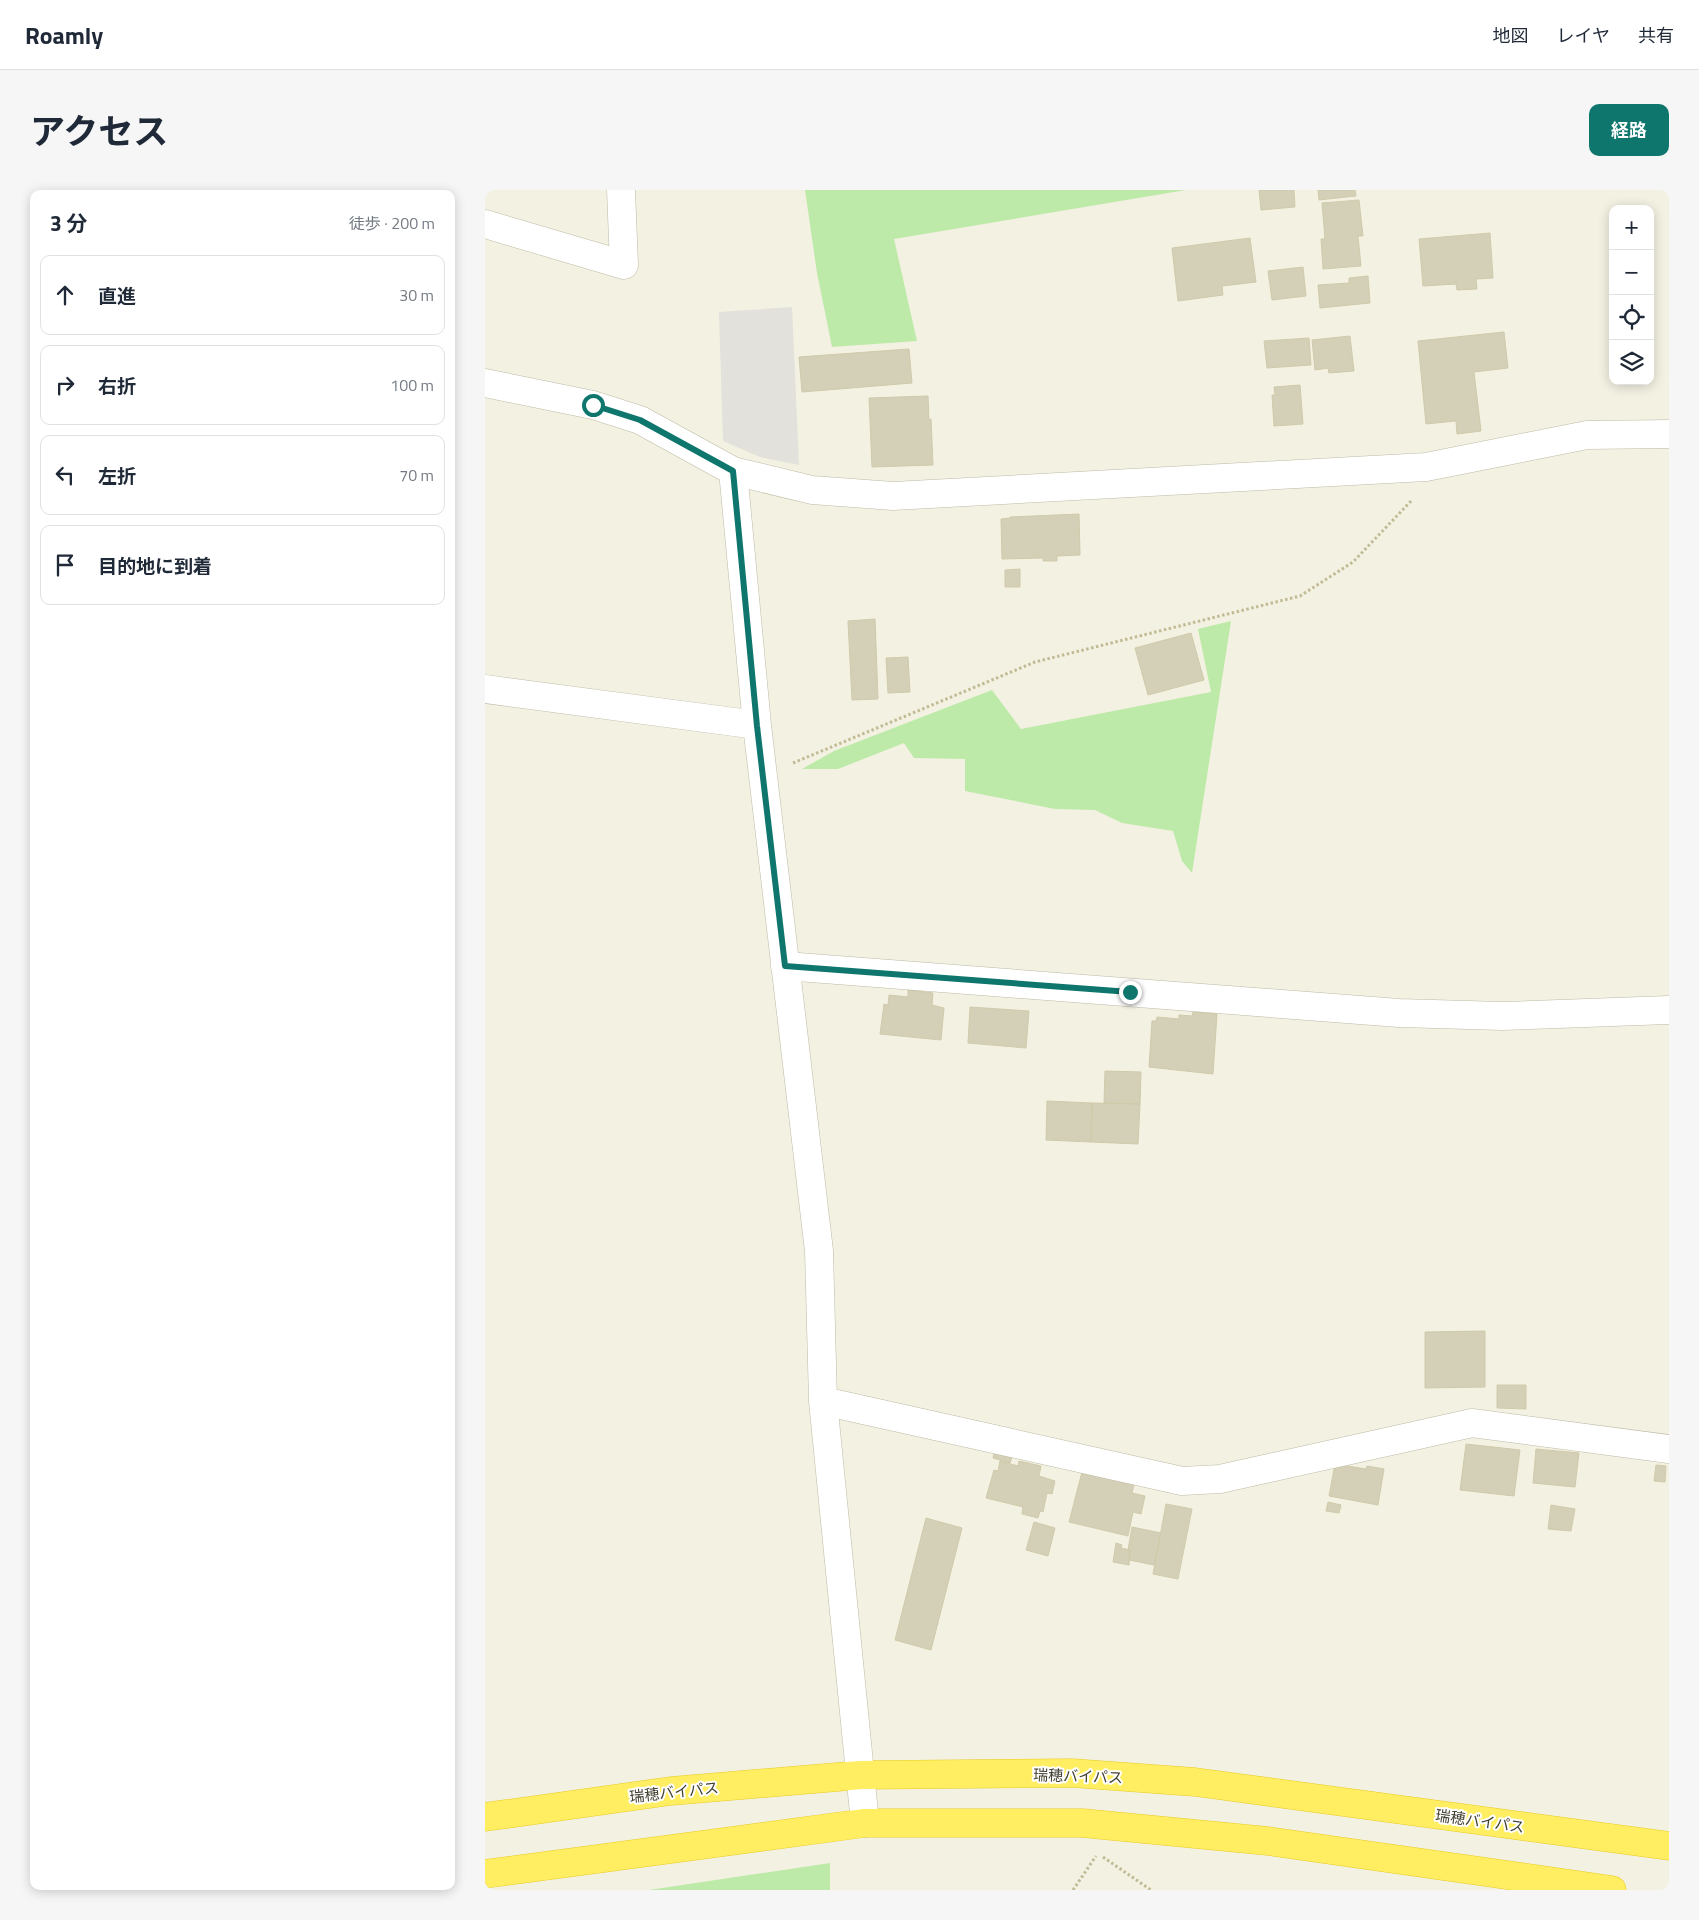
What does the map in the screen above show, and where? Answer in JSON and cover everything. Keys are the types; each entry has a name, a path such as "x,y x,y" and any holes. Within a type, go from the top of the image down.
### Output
{"highway":[{"name":"瑞穂バイパス","path":"485,1817 671,1791 861,1775 1072,1773 1195,1782 1669,1846"},
{"path":"485,1874 865,1824 1082,1824 1267,1842 1612,1890"}],"street":[{"path":"485,224 624,265 621,190"},
{"path":"485,383 593,405 640,420 733,471 812,490 893,496 1426,467 1587,435 1669,434"},
{"path":"733,471 757,726 819,1251 823,1401 865,1824"},
{"path":"485,689 757,726"},
{"path":"785,966 1399,1013 1503,1016 1669,1010"},
{"path":"823,1401 1183,1481 1220,1479 1472,1423 1669,1449"}],"path":[{"path":"763,776 1035,662 1300,596 1353,562 1413,498"},
{"path":"1073,1890 1098,1854 1151,1890"}],"green space":[{"path":"805,190 1186,190 894,239 917,341 832,347 817,273"},
{"path":"1231,621 1192,873 1182,861 1173,831 1122,823 1095,810 1055,809 965,791 965,759 914,758 904,743 838,769 802,769 834,751 992,690 1021,729 1211,692 1198,629"},
{"path":"830,1863 830,1890 649,1890"}],"shaded area":[{"path":"792,307 799,465 760,457 723,441 719,312"}],"building":[{"path":"1259,190 1294,190 1295,207 1261,210"},
{"path":"1318,190 1355,190 1356,196 1319,200"},
{"path":"1359,200 1363,236 1358,236 1361,266 1323,269 1321,239 1325,239 1322,203"},
{"path":"1490,233 1493,278 1476,279 1477,289 1457,290 1456,284 1423,286 1419,239"},
{"path":"1250,238 1256,282 1222,286 1223,295 1178,301 1172,248"},
{"path":"1303,267 1306,296 1272,300 1268,271"},
{"path":"1368,276 1370,303 1320,308 1318,285 1349,283 1349,278"},
{"path":"1504,332 1508,368 1474,372 1481,431 1457,434 1456,421 1426,424 1418,341"},
{"path":"1350,336 1354,371 1329,373 1328,368 1315,370 1312,340"},
{"path":"1309,338 1311,365 1267,368 1264,341"},
{"path":"909,349 912,383 802,392 799,357"},
{"path":"1300,385 1303,424 1274,426 1272,395 1275,395 1274,387"},
{"path":"928,396 933,465 872,467 869,398"},
{"path":"1079,514 1080,555 1057,556 1057,561 1043,561 1043,558 1002,559 1001,519"},
{"path":"1020,569 1020,587 1005,587 1005,570"},
{"path":"875,619 878,699 852,700 848,621"},
{"path":"1191,633 1204,680 1148,695 1135,648"},
{"path":"908,657 910,692 888,693 886,658"},
{"path":"908,990 933,993 932,1005 944,1008 941,1040 880,1034 884,1004 888,1005 889,995 908,997"},
{"path":"970,1007 1029,1011 1026,1048 968,1043"},
{"path":"1193,1012 1217,1014 1213,1074 1149,1067 1152,1021 1156,1021 1157,1017 1179,1019 1179,1015 1192,1016"},
{"path":"1105,1071 1141,1072 1140,1104 1104,1103"},
{"path":"1047,1101 1092,1103 1091,1142 1046,1140"},
{"path":"1092,1103 1140,1104 1138,1144 1091,1142"},
{"path":"1485,1331 1485,1387 1425,1388 1425,1332"},
{"path":"1497,1385 1526,1385 1526,1409 1497,1408"},
{"path":"1466,1444 1520,1450 1514,1496 1460,1490"},
{"path":"995,1449 1013,1454 1010,1463 993,1458"},
{"path":"1536,1449 1579,1453 1575,1487 1533,1483"},
{"path":"1000,1461 1018,1466 1019,1461 1041,1466 1039,1476 1055,1481 1052,1494 1047,1493 1043,1512 1040,1511 1038,1518 1022,1514 1023,1507 986,1498 994,1470 998,1471"},
{"path":"1335,1464 1366,1469 1367,1466 1384,1469 1378,1505 1329,1496"},
{"path":"1656,1465 1666,1466 1665,1482 1654,1481"},
{"path":"1082,1472 1134,1485 1132,1493 1145,1496 1141,1514 1133,1512 1128,1536 1069,1522"},
{"path":"1328,1502 1341,1505 1339,1513 1326,1511"},
{"path":"1166,1504 1192,1509 1178,1579 1153,1574"},
{"path":"1551,1505 1575,1509 1571,1531 1548,1529"},
{"path":"926,1518 962,1528 931,1650 895,1640"},
{"path":"1034,1522 1055,1528 1048,1556 1026,1550"},
{"path":"1132,1527 1161,1533 1154,1565 1129,1560 1130,1550 1128,1550"},
{"path":"1116,1543 1122,1545 1121,1548 1130,1550 1129,1565 1113,1562"}],"route":[{"path":"593,405 640,420 733,471 757,726 785,966 1130,992"}]}
